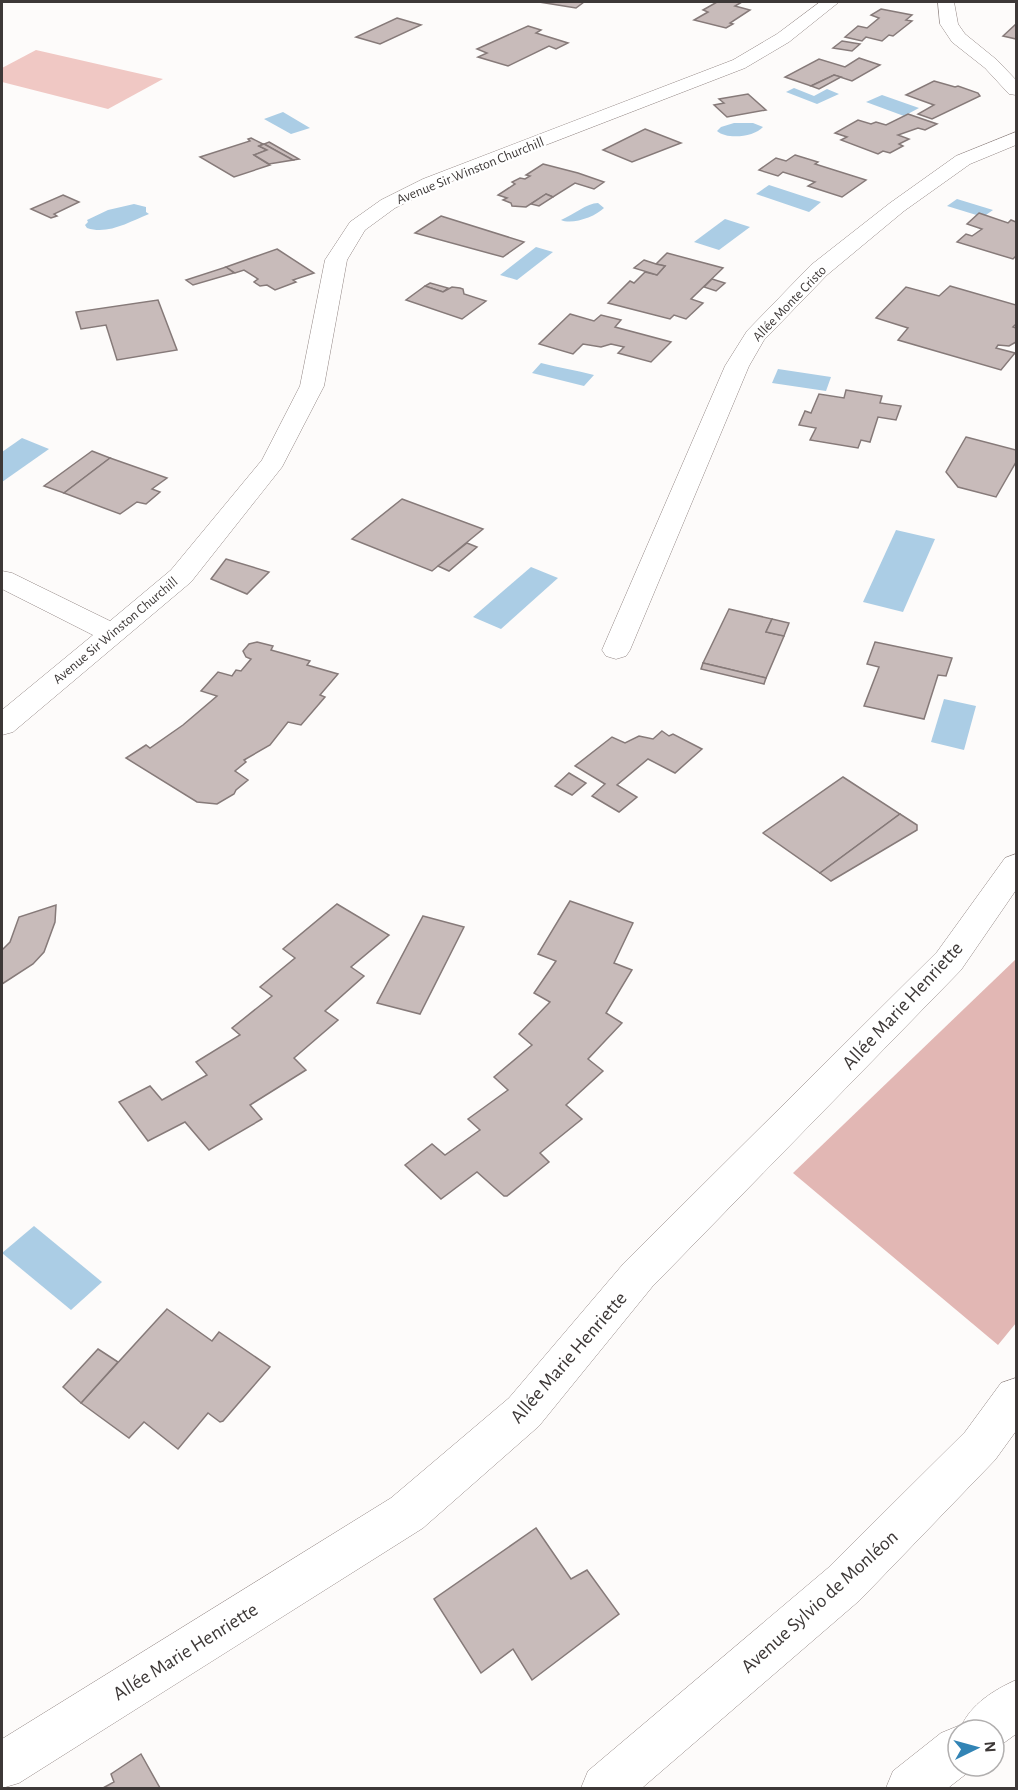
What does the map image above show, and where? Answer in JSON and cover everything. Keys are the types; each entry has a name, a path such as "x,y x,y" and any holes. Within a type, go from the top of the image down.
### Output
{"street":[{"name":"Avenue Sir Winston Churchill","path":"2,725 181,576 273,462 312,386 336,260 357,226 388,204 430,183 739,64 783,38 830,2"},
{"path":"946,2 949,24 958,38 991,64 1017,90"},
{"name":"Allée Monte Cristo","path":"616,650 737,366 755,336 819,270 897,207 963,160 1017,138"},
{"path":"2,579 112,633"},
{"name":"Allée Marie Henriette","path":"2,1766 407,1513 524,1412 638,1275 949,961 1017,866"},
{"name":"Avenue Sylvio de Monléon","path":"605,1788 844,1584 981,1446 1017,1397"},
{"path":"999,1718 1017,1704"},
{"path":"910,1788 946,1760"}],"shaded area":[{"path":"36,50 163,79 108,109 2,82 2,68"},
{"path":"1016,959 1016,1323 998,1345 793,1173"}],"water":[{"path":"794,88 814,96 827,89 839,94 817,104 786,92"},
{"path":"882,95 919,108 904,116 866,102"},
{"path":"283,112 310,128 291,134 264,119"},
{"path":"734,123 753,123 763,127 753,133 740,136 727,136 717,131 721,127"},
{"path":"769,185 821,202 809,212 756,194"},
{"path":"957,199 993,210 983,217 947,206"},
{"path":"598,203 604,208 589,217 571,222 561,220 585,207"},
{"path":"134,204 146,207 146,212 149,214 111,229 95,230 85,225 87,220 108,210"},
{"path":"725,219 750,227 719,250 694,242"},
{"path":"536,247 553,252 517,280 500,275"},
{"path":"541,363 594,375 584,386 532,373"},
{"path":"778,369 831,377 826,391 772,383"},
{"path":"22,438 49,449 2,482 2,452"},
{"path":"896,530 935,539 903,612 863,602"},
{"path":"531,567 558,578 501,629 473,617"},
{"path":"944,699 976,706 964,750 931,742"},
{"path":"34,1226 102,1282 71,1310 2,1253"}],"building":[{"path":"539,2 584,2 576,8"},
{"path":"717,2 742,2 735,6 750,10 726,28 694,20 708,12 703,10"},
{"path":"881,9 912,15 906,20 912,21 893,36 889,35 882,41 866,37 862,41 845,37 858,26 867,28 879,18 871,15"},
{"path":"397,18 421,25 380,44 356,37"},
{"path":"1016,24 1016,39 1003,36"},
{"path":"528,26 541,30 536,33 568,43 556,49 549,46 508,66 478,57 487,53 477,49"},
{"path":"842,41 860,44 852,51 833,48"},
{"path":"859,58 880,65 852,81 834,75 811,86 785,77 819,59 845,67"},
{"path":"834,75 841,77 819,89 811,86"},
{"path":"934,81 958,86 978,93 980,96 932,119 918,114 934,105 906,95"},
{"path":"748,94 766,110 727,117 714,105 724,103 719,99"},
{"path":"908,114 937,124 925,130 918,128 898,135 909,139 899,144 903,146 890,153 883,151 878,154 841,140 847,137 835,133 858,120 886,125"},
{"path":"645,129 681,143 632,162 603,150"},
{"path":"251,138 263,144 259,146 267,150 254,155 270,165 234,177 200,157 250,141 248,139"},
{"path":"269,142 299,159 293,160 264,144"},
{"path":"264,144 293,160 269,164 254,155 267,150 259,146"},
{"path":"795,155 818,162 815,164 866,180 842,197 808,186 815,182 783,172 778,176 759,170 776,158 786,161"},
{"path":"543,164 604,182 594,189 575,183 553,197 546,194 526,207 512,206 511,203 503,200 507,198 498,195 515,184 512,182 520,178 525,179 530,176 526,175"},
{"path":"546,194 553,197 539,206 531,204"},
{"path":"63,195 79,202 54,214 57,216 51,218 31,209"},
{"path":"979,213 1008,223 1011,220 1016,222 1016,256 1013,259 957,242 966,234 972,236 982,229 967,224"},
{"path":"441,216 524,242 503,257 415,233"},
{"path":"277,249 314,273 293,280 296,282 275,290 267,285 260,286 254,282 258,279 244,270 235,273 226,267"},
{"path":"667,253 723,268 691,299 703,303 686,319 674,315 670,319 608,303 630,281 634,283 645,272 657,275 665,266 656,264"},
{"path":"644,260 665,266 657,275 634,268"},
{"path":"226,267 234,273 193,285 186,280"},
{"path":"712,279 725,283 716,291 704,287"},
{"path":"430,283 448,288 443,292 425,286"},
{"path":"425,286 443,292 452,287 460,288 463,289 464,294 486,301 462,319 406,300"},
{"path":"950,286 1016,305 1016,324 1013,327 1016,328 1016,342 1009,346 998,345 996,348 1015,353 1001,370 898,340 908,328 876,318 906,287 939,296"},
{"path":"158,300 177,350 117,360 106,325 81,329 76,312"},
{"path":"570,314 594,321 601,315 621,320 615,327 671,342 651,362 618,353 624,347 611,344 601,347 583,344 573,354 539,344"},
{"path":"846,390 882,396 880,403 901,406 896,420 878,417 870,442 861,440 858,448 810,440 816,428 799,425 805,411 811,413 819,394 844,398"},
{"path":"966,437 1016,450 1016,462 996,497 958,487 946,472"},
{"path":"92,451 110,458 64,493 44,486"},
{"path":"110,458 167,478 152,489 160,492 146,504 137,502 120,514 64,493"},
{"path":"402,499 483,529 432,571 352,539"},
{"path":"467,543 477,547 449,571 438,566"},
{"path":"226,559 269,572 247,594 211,579"},
{"path":"729,609 772,619 766,632 784,636 766,678 703,663"},
{"path":"772,619 789,623 784,636 766,632"},
{"path":"257,642 273,646 271,650 310,661 307,665 338,674 320,695 325,697 301,725 288,722 270,745 244,760 246,762 235,771 248,780 234,794 217,804 197,802 126,758 146,745 150,748 183,725 217,696 201,691 218,672 232,676 236,670 241,671 251,659 246,657 243,651 249,644"},
{"path":"875,642 952,658 946,676 938,675 924,719 864,706 879,667 867,664"},
{"path":"703,663 766,678 764,684 701,669"},
{"path":"662,731 702,749 675,773 648,759 617,785 637,797 619,812 592,796 605,784 575,766 612,737 625,743 639,736 653,739"},
{"path":"569,773 586,783 572,795 555,786"},
{"path":"843,777 900,814 820,873 763,833"},
{"path":"900,814 917,825 917,830 831,881 820,873"},
{"path":"570,901 633,923 614,963 632,970 606,1013 622,1023 588,1059 603,1071 566,1105 582,1119 540,1153 549,1162 507,1196 504,1196 477,1172 441,1199 405,1165 432,1144 445,1155 480,1130 468,1119 508,1090 494,1077 532,1045 519,1034 550,1002 534,993 556,961 538,954"},
{"path":"337,904 389,935 351,967 364,976 325,1011 338,1020 294,1058 306,1070 250,1105 262,1119 209,1150 185,1122 148,1141 119,1102 150,1086 162,1100 207,1075 196,1062 240,1035 232,1028 272,996 260,987 295,958 283,949"},
{"path":"56,905 55,922 44,952 33,964 2,984 2,950 10,942 19,917"},
{"path":"423,916 464,927 420,1014 377,1003"},
{"path":"167,1309 212,1341 219,1332 270,1367 223,1421 220,1422 208,1413 178,1449 144,1422 129,1438 81,1403"},
{"path":"98,1349 118,1362 81,1403 63,1387"},
{"path":"536,1528 571,1579 587,1570 619,1614 532,1680 513,1649 481,1673 434,1599"},
{"path":"141,1754 160,1788 103,1788 114,1782 111,1774"}]}
